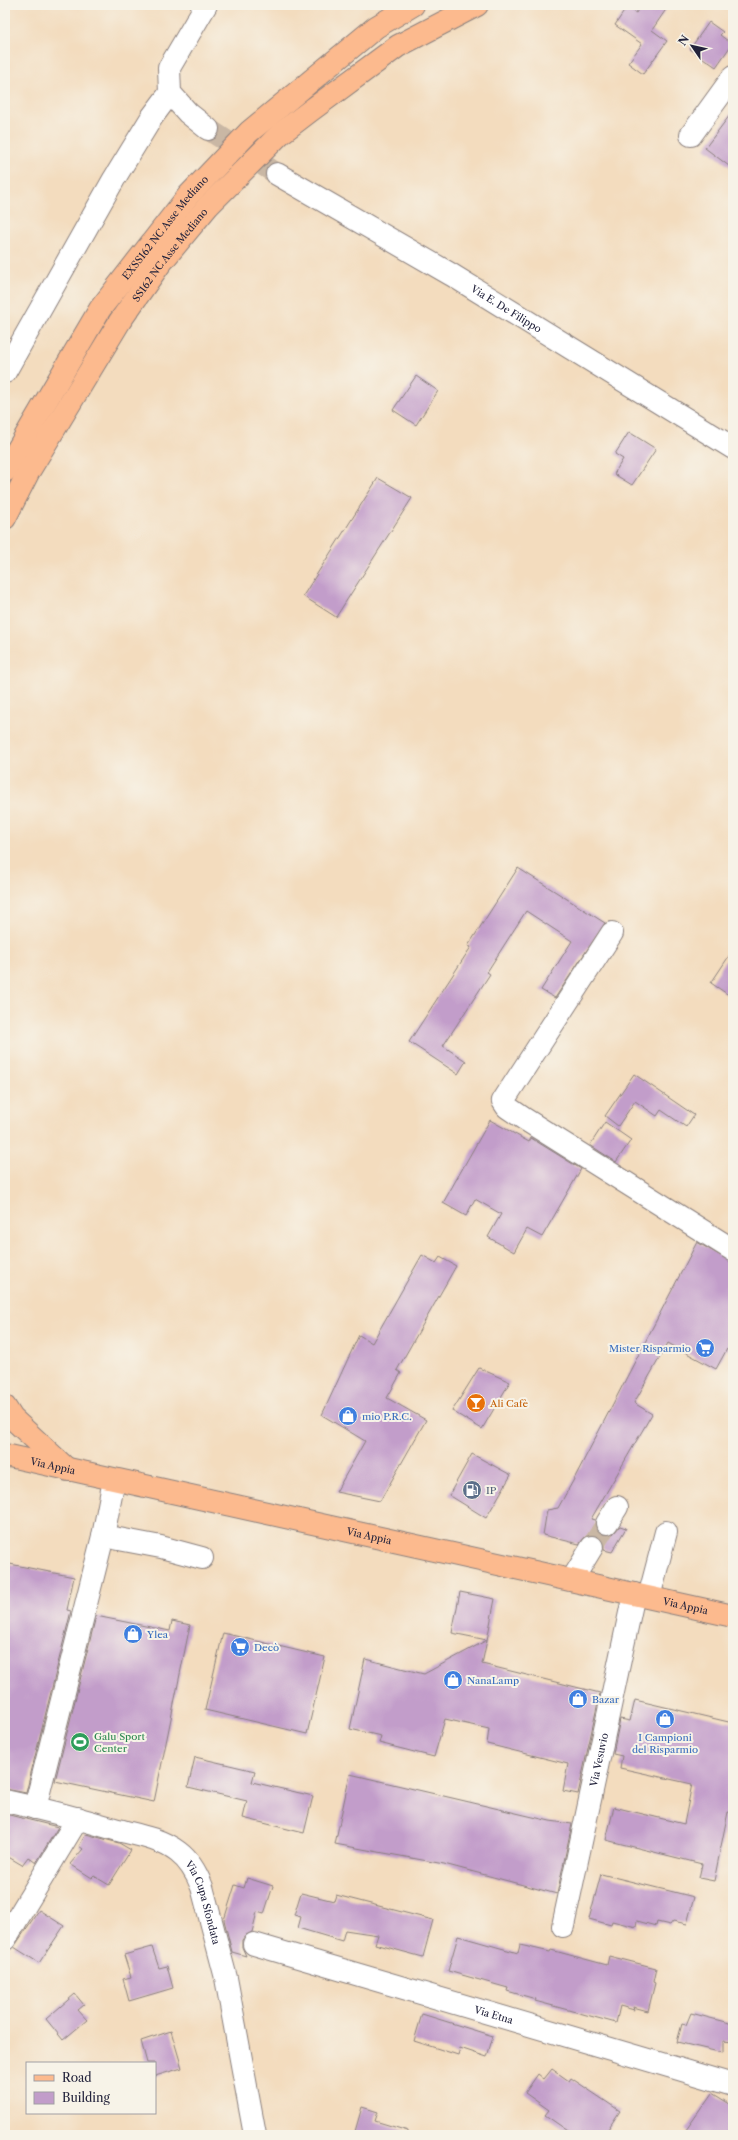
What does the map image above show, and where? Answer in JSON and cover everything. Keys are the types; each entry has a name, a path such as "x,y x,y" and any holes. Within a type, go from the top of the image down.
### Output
{"main road":[{"name":"EXSS162 NC Asse Mediano","path":"5,471 100,309 188,196 249,132 376,27 413,5"},
{"name":"SS162 NC Asse Mediano","path":"5,518 29,471 120,321 160,264 203,212 280,134 398,46 477,5"},
{"path":"5,1407 12,1418 68,1470"},
{"name":"Via Appia","path":"5,1455 733,1616"}],"street":[{"path":"5,372 114,179 152,117 170,93 169,68 206,5"},
{"path":"691,135 733,77"},
{"path":"170,93 188,113 208,129"},
{"name":"Via E. De Filippo","path":"277,174 452,275 733,448"},
{"path":"612,933 503,1101 507,1107 523,1118 733,1250"},
{"path":"35,1808 103,1536 114,1480"},
{"name":"Via Vesuvio","path":"563,1926 642,1596 666,1532"},
{"path":"103,1536 161,1547 202,1558"},
{"path":"572,1580 592,1547"},
{"name":"Via Cupa Sfondata","path":"5,1801 78,1818 168,1845 187,1861 197,1875 226,1978 255,2135"},
{"path":"5,1939 78,1818"},
{"name":"Via Etna","path":"254,1944 733,2085"}],"building":[{"path":"641,5 669,5 652,30 667,41 643,74 628,63 642,44 615,25 627,7 636,13"},
{"path":"709,22 723,32 720,35 732,44 716,67 690,49"},
{"path":"733,111 733,169 705,148"},
{"path":"416,376 438,391 416,425 393,410"},
{"path":"629,432 656,449 632,485 614,474 623,459 615,454"},
{"path":"378,478 412,498 336,617 303,596"},
{"path":"518,868 605,923 555,998 541,990 572,941 526,911 487,972 490,974 443,1046 466,1061 458,1074 409,1042 471,947 468,946"},
{"path":"733,950 733,998 711,983"},
{"path":"634,1074 694,1115 686,1127 661,1110 657,1116 635,1101 618,1126 605,1116"},
{"path":"490,1120 529,1142 531,1138 581,1169 542,1237 527,1229 514,1252 488,1237 501,1214 475,1199 466,1216 443,1203"},
{"path":"605,1122 631,1140 616,1162 590,1145"},
{"path":"697,1242 733,1263 733,1353 727,1349 716,1369 668,1343 634,1403 652,1414 591,1519 595,1520 596,1529 606,1535 613,1534 620,1526 626,1528 612,1552 604,1550 603,1541 593,1535 586,1536 579,1544 543,1535 547,1510 558,1508"},
{"path":"422,1255 436,1263 440,1257 456,1266 397,1370 401,1373 387,1398 426,1420 380,1501 336,1492 365,1441 322,1415 359,1335 372,1343"},
{"path":"479,1368 510,1382 482,1429 452,1411"},
{"path":"472,1454 511,1475 486,1518 449,1495"},
{"path":"5,1563 74,1577 67,1610 71,1611 26,1793 5,1789"},
{"path":"460,1592 495,1599 487,1640 452,1633"},
{"path":"96,1616 170,1631 172,1621 190,1625 154,1802 55,1781"},
{"path":"223,1633 325,1657 307,1734 205,1710"},
{"path":"487,1640 482,1664 600,1693 578,1794 563,1791 568,1764 487,1744 489,1729 445,1719 434,1757 379,1743 381,1736 350,1729 365,1659 424,1674"},
{"path":"635,1700 733,1723 733,1813 728,1812 714,1881 699,1878 702,1864 606,1840 614,1807 684,1824 692,1784 620,1768 622,1756 613,1754 620,1719 630,1721"},
{"path":"195,1757 255,1771 252,1782 313,1796 304,1833 243,1818 247,1801 188,1787"},
{"path":"350,1774 550,1821 572,1824 557,1894 444,1864 335,1844"},
{"path":"5,1814 58,1827 36,1863 28,1857 22,1865 5,1855"},
{"path":"86,1834 119,1843 131,1850 109,1885 94,1876 92,1878 70,1864 83,1849 79,1846"},
{"path":"601,1874 694,1897 687,1924 673,1921 670,1925 657,1922 656,1926 637,1921 636,1927 612,1921 611,1925 589,1919"},
{"path":"247,1878 273,1886 264,1914 257,1912 252,1932 246,1935 242,1940 242,1947 246,1956 232,1952 224,1920 235,1885 244,1888"},
{"path":"301,1893 334,1901 336,1895 433,1920 423,1957 375,1944 378,1935 345,1930 342,1941 298,1928 301,1917 294,1915"},
{"path":"39,1910 64,1926 39,1963 14,1947"},
{"path":"458,1936 518,1953 520,1945 550,1952 551,1950 607,1965 609,1956 656,1968 653,1982 655,1983 648,2011 633,2007 634,2010 620,2006 616,2023 535,2001 536,1999 507,1991 508,1988 448,1971"},
{"path":"152,1947 159,1968 167,1966 173,1988 129,2001 123,1979 131,1977 124,1955"},
{"path":"75,1994 84,2005 78,2010 87,2020 63,2040 46,2019"},
{"path":"691,2013 733,2024 733,2042 723,2041 723,2053 677,2042 682,2024 686,2025"},
{"path":"422,2014 493,2036 487,2057 460,2048 458,2055 414,2041"},
{"path":"171,2031 182,2068 156,2076 156,2062 147,2062 141,2041"},
{"path":"552,2069 569,2081 571,2078 620,2111 604,2135 590,2135 583,2130 574,2135 545,2115 549,2110 525,2093 538,2074 544,2079"},
{"path":"712,2093 733,2106 733,2135 694,2135 686,2130"},
{"path":"362,2107 378,2112 375,2121 408,2131 408,2135 354,2135"}],"tunnel":[{"path":"208,129 277,174"},
{"path":"592,1547 607,1523"}],"place":[{"name":"Mister Risparmio","path":"705,1348"},
{"name":"Ali Cafè","path":"476,1403"},
{"name":"mio P.R.C.","path":"348,1416"},
{"name":"IP","path":"472,1490"},
{"name":"Ylea","path":"133,1634"},
{"name":"Decò","path":"240,1647"},
{"name":"NanaLamp","path":"453,1680"},
{"name":"Bazar","path":"578,1699"},
{"name":"I Campioni del Risparmio","path":"665,1719"},
{"name":"Galu Sport Center","path":"80,1742"}]}
